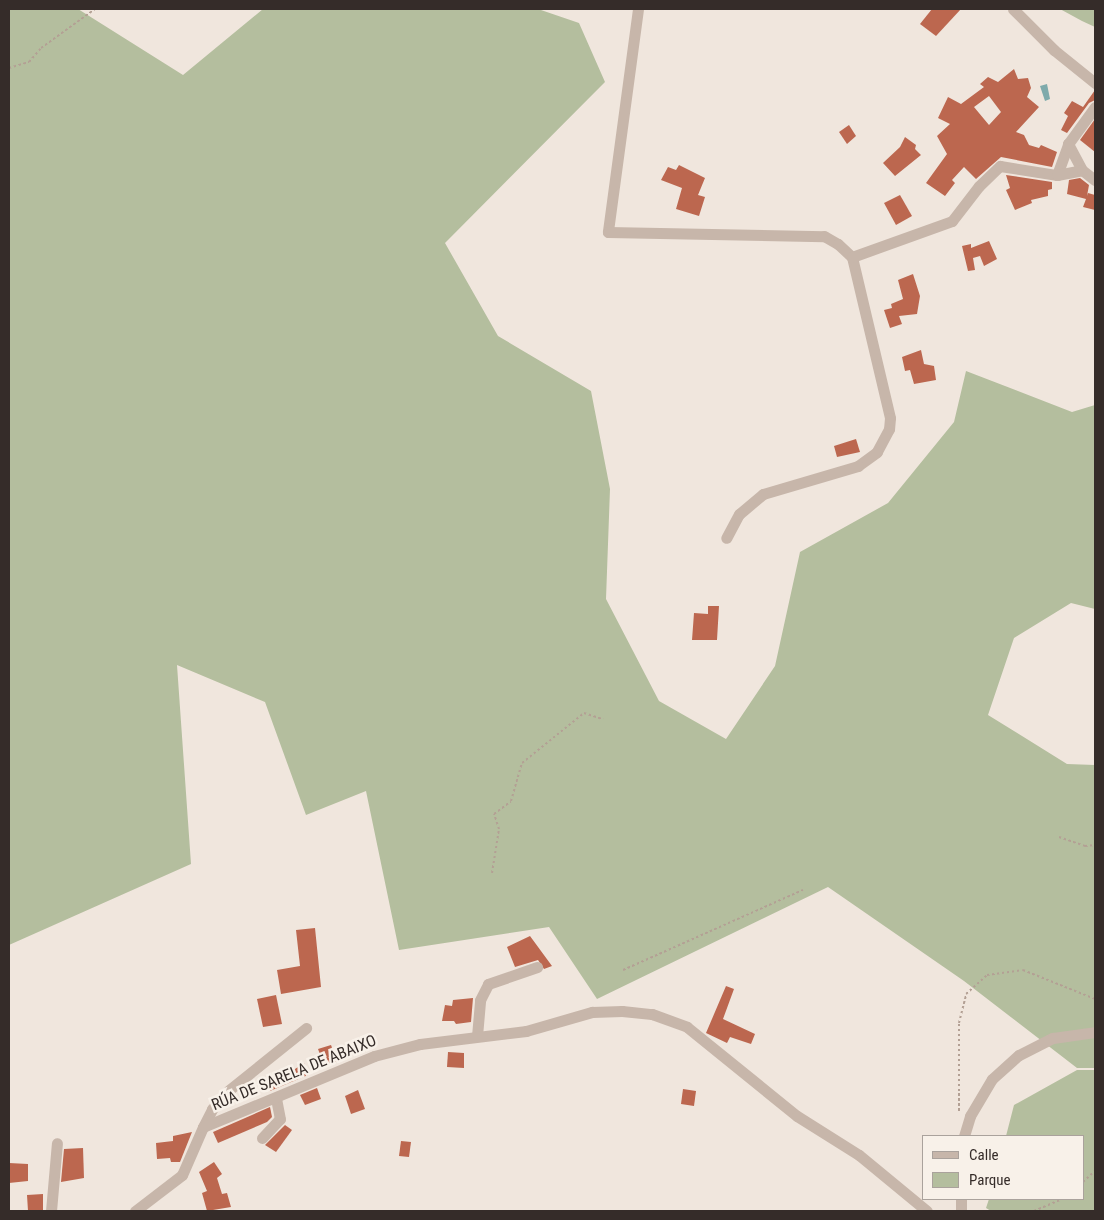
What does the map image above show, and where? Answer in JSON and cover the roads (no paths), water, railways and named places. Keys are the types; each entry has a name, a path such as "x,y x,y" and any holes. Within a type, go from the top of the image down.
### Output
{"street":[{"path":"638,9 608,232 824,236 852,258 883,378 889,429 877,452 858,466 763,494 739,514 726,538"},
{"path":"1014,9 1054,50 1095,83"},
{"path":"1056,175 1068,144 1095,107"},
{"path":"1068,144 1091,176"},
{"path":"852,258 952,220 979,186 1000,166 1056,175 1091,176"},
{"path":"477,1036 480,1000 488,984 538,967"},
{"name":"RÚA DE SARELA DE ABAIXO","path":"203,1127 374,1056 420,1044 526,1031 592,1012 622,1010 670,1019 716,1048 797,1116 859,1155 927,1211"},
{"name":"RÚA DE SARELA DE ABAIXO","path":"135,1211 182,1175 212,1109 229,1090 306,1028"},
{"path":"964,1134 992,1079 1018,1055 1053,1038 1095,1032"},
{"path":"262,1138 280,1119 276,1098"},
{"path":"51,1211 58,1143"}],"water":[{"path":"1047,84 1050,99 1045,101 1040,86"}]}
